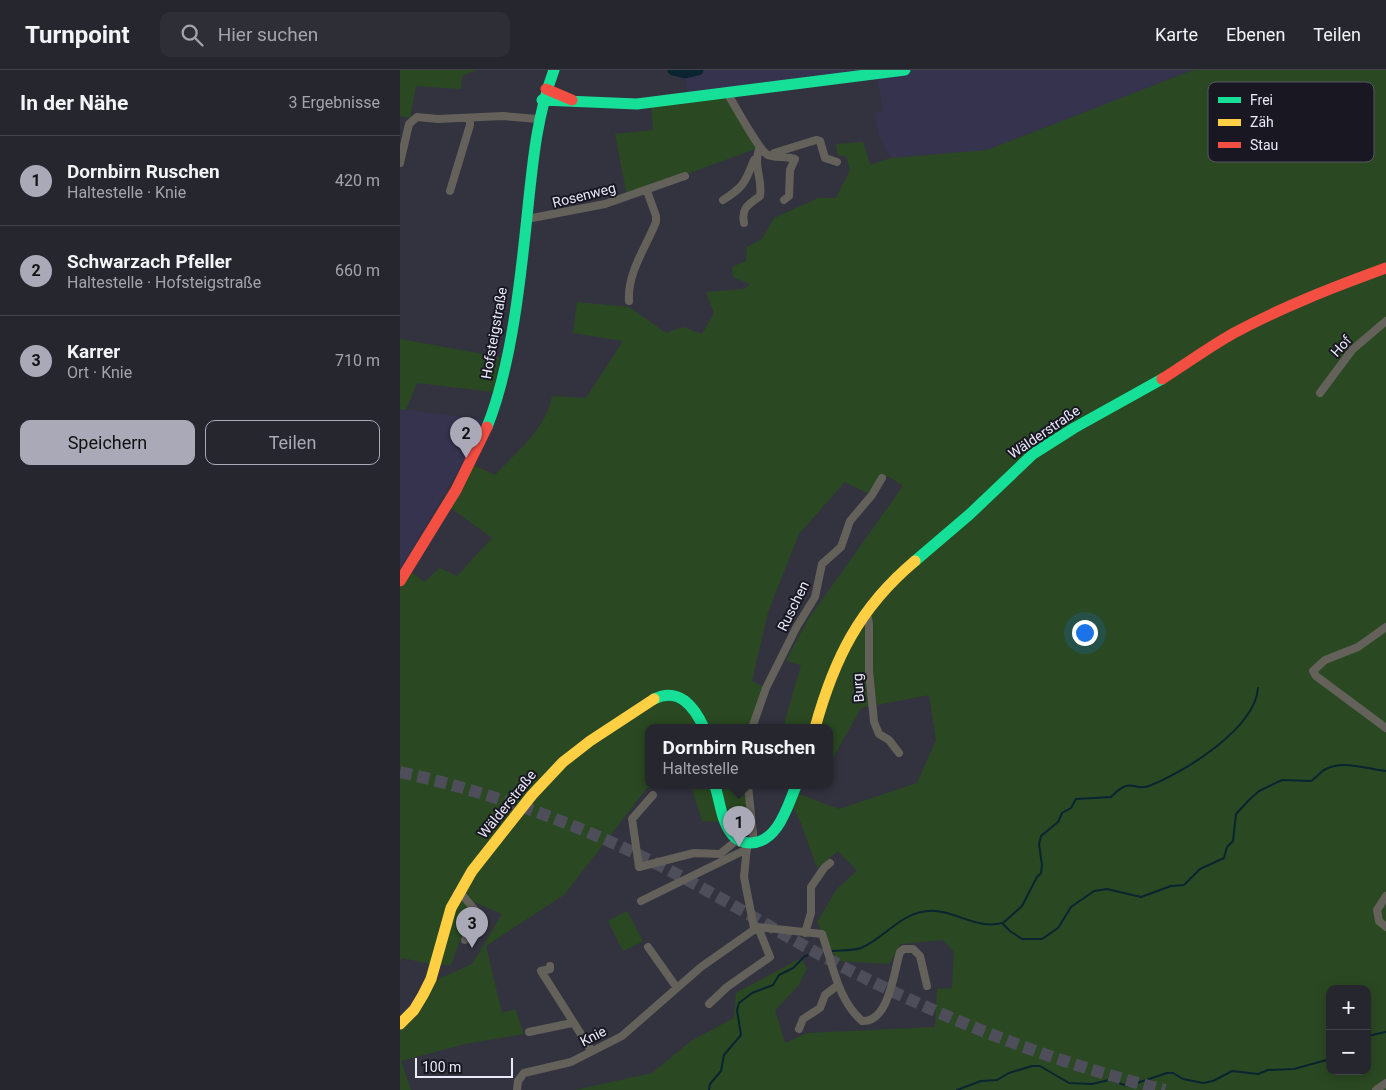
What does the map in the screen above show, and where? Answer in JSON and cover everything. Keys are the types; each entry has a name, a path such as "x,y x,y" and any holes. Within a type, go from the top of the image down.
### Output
{"street":[{"name":"Hofsteigstraße","path":"400,581 467,468 494,410 502,374 527,219 537,119 544,94 554,70"},
{"path":"544,94 572,100 637,104 905,70"},
{"path":"727,93 762,150 769,156 795,159 790,170 789,196 784,200"},
{"path":"400,163 409,124 413,119 470,118 493,115 537,119"},
{"path":"450,191 470,125 470,118"},
{"path":"762,150 777,153 816,140 820,141 825,158 837,162"},
{"path":"723,200 738,190 746,181 753,160 762,150"},
{"path":"744,223 742,214 745,207 760,196 761,190 756,157"},
{"name":"Rosenweg","path":"527,219 578,211 647,191 685,176"},
{"path":"629,301 629,287 632,274 656,222 647,191"},
{"name":"Wälderstraße","path":"816,724 832,673 841,653 864,614 885,587 975,510 1006,478 1035,453 1104,411 1147,388 1231,335 1284,307 1386,268"},
{"name":"Hof","path":"1320,393 1352,350 1386,322"},
{"name":"Ruschen","path":"753,724 766,688 796,628 815,597 822,564 840,546 850,521 872,496 882,478"},
{"name":"Burg","path":"864,614 868,618 869,624 869,671 874,722 879,734 889,740 899,753"},
{"path":"1386,627 1358,647 1325,660 1313,671 1316,676 1386,728"},
{"name":"Wälderstraße","path":"400,1024 417,1006 429,986 457,894 469,876 556,768 589,742 648,702 664,695 675,695 692,707 702,724"},
{"path":"716,789 731,833 747,844"},
{"path":"709,1004 731,984 770,957 756,927 744,877 747,844 748,789"},
{"path":"654,795 632,819 639,867 694,853 720,854 747,844 765,840 774,831 795,789"},
{"path":"642,901 747,844"},
{"path":"805,933 811,913 811,887 824,868 830,863"},
{"path":"457,894 464,897 475,910 465,940"},
{"path":"1386,896 1377,910 1379,921 1386,926"},
{"path":"756,927 822,934 838,985 856,1016 862,1022 870,1022 876,1018 891,990 900,952 904,948 913,949 920,956 927,986"},
{"name":"Knie","path":"518,1090 518,1081 524,1073 571,1062 628,1031 677,988 756,927"},
{"path":"648,946 677,988"},
{"path":"550,966 550,969 541,971 572,1023 591,1050"},
{"path":"799,1029 803,1019 820,1008 824,995 838,985"},
{"path":"529,1032 572,1023"},
{"path":"1376,1090 1386,1083"}],"shaded area":[{"path":"698,70 1193,70 987,150 891,158 879,135 874,113 883,111 877,78 688,99 685,73"},
{"path":"400,409 485,420 466,457 400,569"}],"green space":[{"path":"400,70 477,70 462,76 461,89 416,86 410,118 400,116"},
{"path":"1193,70 1386,70 1386,1090 575,1090 652,1073 691,1041 734,1018 736,993 801,958 807,968 798,986 775,1010 785,1043 807,1033 935,1027 937,989 952,988 954,952 943,940 901,944 889,964 837,961 817,922 837,889 857,871 838,851 817,868 801,823 791,804 796,793 839,809 917,783 936,740 929,695 861,708 833,758 833,724 784,724 801,665 786,661 807,621 903,486 888,476 867,493 845,482 799,534 768,612 752,681 764,687 750,724 645,724 646,789 564,895 486,946 502,1013 515,1009 524,1034 465,1044 401,1061 411,1090 400,1090 400,1027 434,981 472,964 502,914 474,902 451,965 431,964 402,958 400,962 400,588 410,571 424,582 440,568 457,576 492,538 448,506 473,465 495,475 530,439 544,418 552,396 586,398 623,341 573,333 577,302 629,307 666,333 683,327 702,334 714,313 706,292 744,289 750,284 733,277 732,267 746,261 747,247 762,239 774,218 818,198 836,198 850,170 846,156 838,156 836,144 863,142 870,165 891,158 987,150"},
{"path":"727,93 758,148 627,196 615,134 653,130 651,103"},
{"path":"400,339 500,357 494,392 417,383 406,410 400,409"},
{"path":"692,789 747,789 751,824 741,836 724,822 702,821"},
{"path":"627,911 643,941 623,951 608,921"}],"waterway":[{"path":"673,70 685,73 698,70"},
{"path":"1003,923 1022,906 1041,873 1042,865 1039,844 1041,836 1058,822 1062,813 1071,808 1076,799 1111,797 1118,790 1128,785 1149,786 1180,771 1215,748 1231,734 1244,719 1254,703 1258,688"},
{"path":"831,951 861,948 870,944 909,916 928,911 946,913 983,924 1002,923 1022,939 1042,939 1058,928 1071,907 1094,891 1107,889 1141,897 1171,886 1184,885 1200,869 1224,858 1227,847 1233,841 1236,814 1259,791 1282,780 1311,781 1324,770 1333,766 1348,765 1386,771"},
{"path":"709,1090 710,1084 721,1071 724,1055 741,1035 737,1010 739,1003 752,993 773,985 779,975 793,968 805,956 824,951"},
{"path":"1371,1035 1386,1032"},
{"path":"957,1090 981,1081 997,1080 1009,1073 1032,1066 1040,1066 1069,1083 1092,1084 1109,1080 1128,1086 1167,1073 1173,1073 1183,1079 1203,1083 1213,1081 1232,1071 1258,1074 1268,1070 1294,1069 1326,1060"}],"tunnel":[{"path":"400,772 500,799 564,822 659,865 845,968 922,1005 1042,1053 1083,1067 1165,1090"}],"traffic: fast":[{"path":"487,427 496,403 509,348 519,290 536,138 543,104 554,70"},
{"path":"542,100 637,104 905,70"},
{"path":"915,561 970,514 1033,454 1074,428 1162,379"},
{"path":"654,699 671,695 678,697 690,706 702,724"},
{"path":"716,789 728,828 737,839 742,842 751,843 768,837 775,830 785,813 795,789"}],"traffic: slow":[{"path":"816,724 831,679 851,636 878,597 915,561"},
{"path":"400,1024 414,1010 431,979 451,908 472,871 532,795 563,762 590,741 654,699"}],"traffic: jam":[{"path":"546,89 572,100"},
{"path":"1162,379 1216,344 1252,324 1309,298 1386,268"},
{"path":"400,581 456,490 487,427"}],"place":[{"name":"Schwarzach Pfeller","path":"466,458"},
{"name":"Dornbirn Ruschen","path":"739,847"},
{"name":"Karrer","path":"472,948"}]}
